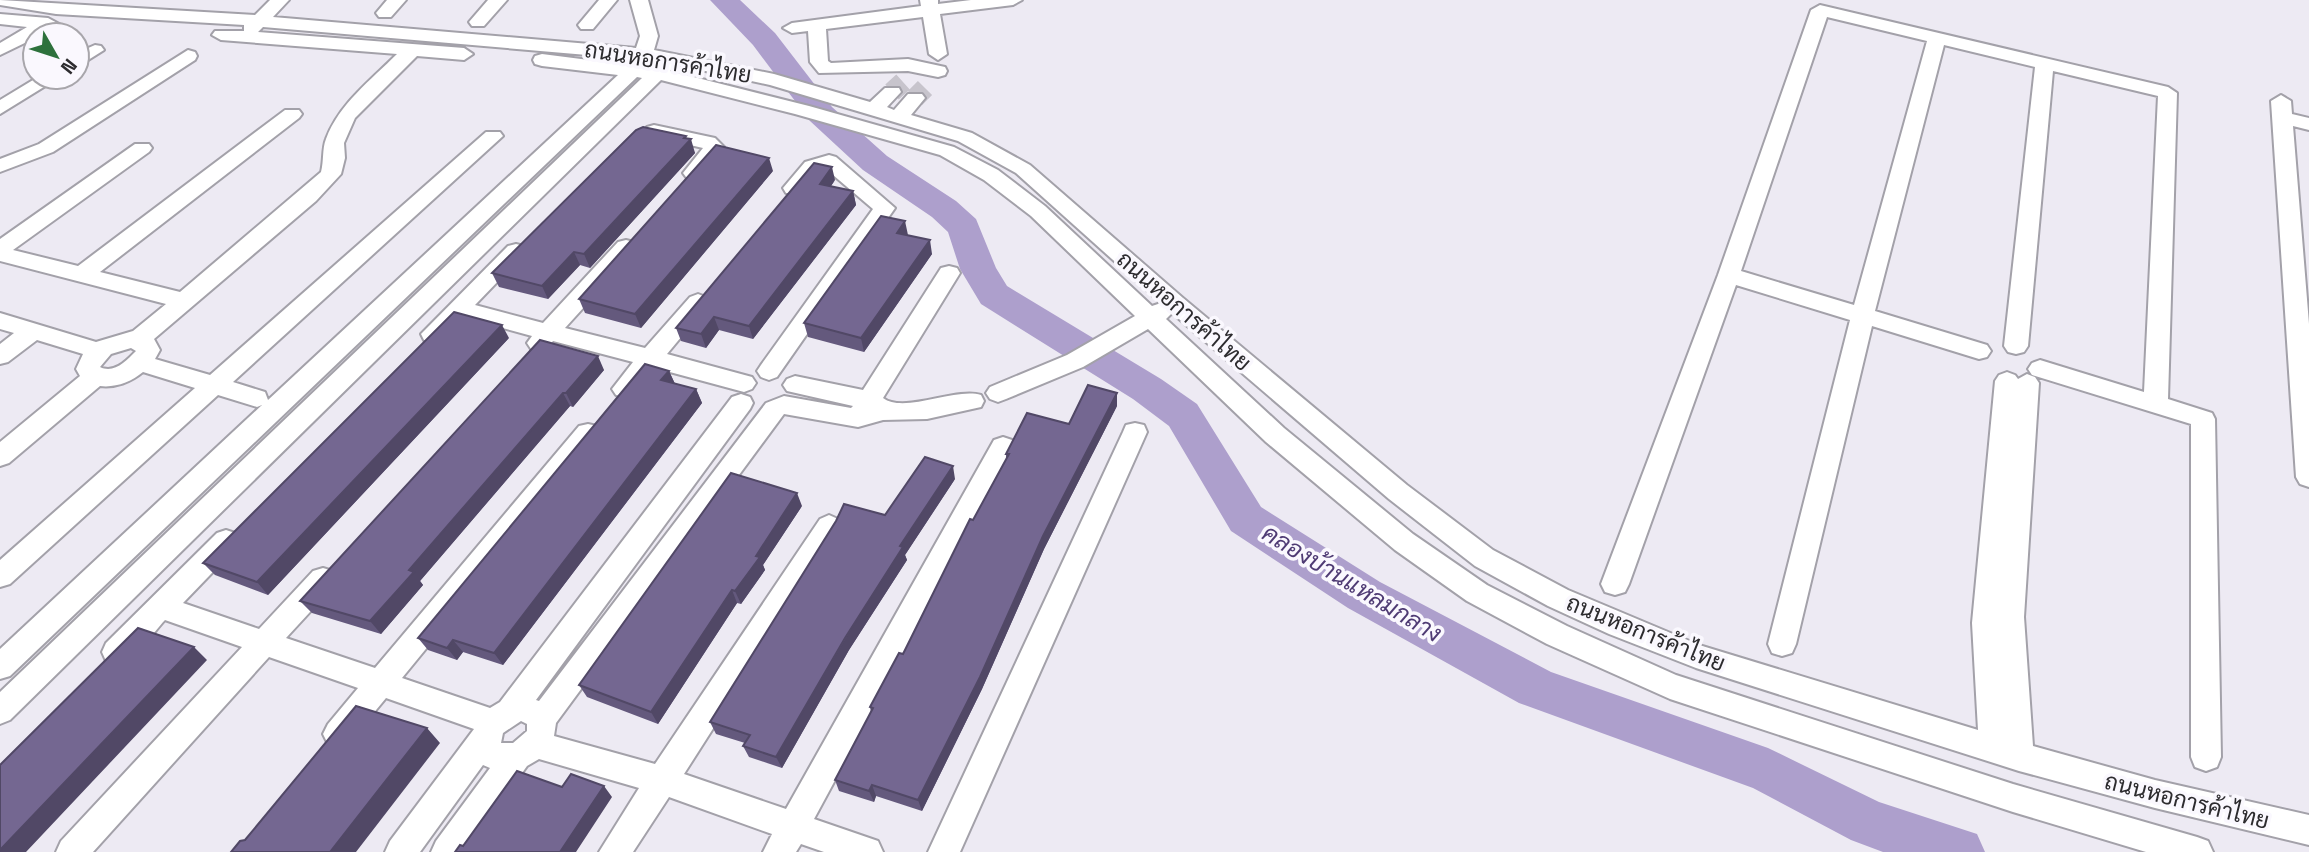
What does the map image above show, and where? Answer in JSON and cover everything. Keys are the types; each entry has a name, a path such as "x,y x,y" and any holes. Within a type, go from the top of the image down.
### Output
{"street":[{"name":"ถนนหอการค้าไทย","path":"0,0 42,18 71,10 259,21 651,62 774,79 840,99 898,103 1023,169 1336,442 1484,558 1619,626 1696,656 2007,753 2155,794 2309,830"},
{"path":"217,35 255,0"},
{"path":"243,37 280,0"},
{"path":"478,22 498,0"},
{"path":"587,25 608,0"},
{"path":"0,711 614,116 651,62 649,36 639,0"},
{"path":"792,28 930,6 1013,0"},
{"path":"898,103 932,64 930,6"},
{"path":"1615,584 1729,275 1820,10 2168,93 2156,404"},
{"path":"0,40 42,18"},
{"path":"0,50 42,18"},
{"name":"ถนนหอการค้าไทย","path":"0,19 42,18 534,60 651,62 808,111 898,103 947,151 1011,188 1275,435 1404,542 1477,593 1557,635 1670,686 2014,798 2197,852"},
{"path":"817,25 819,62 826,69 932,64"},
{"path":"1782,645 1863,315 1937,38"},
{"path":"91,52 95,50"},
{"path":"0,456 95,377 123,374 184,301 309,196 331,174 335,158 334,143 346,116 411,51"},
{"path":"0,166 46,148 188,56"},
{"path":"0,667 589,113 651,62"},
{"path":"2016,346 2045,64"},
{"path":"0,108 28,91"},
{"path":"808,111 840,99"},
{"path":"2309,124 2281,109 2303,328 2309,477"},
{"path":"589,113 614,116"},
{"path":"81,275 292,114"},
{"path":"632,137 649,130 708,142 714,147 674,194"},
{"path":"0,576 493,136"},
{"path":"0,249 142,148"},
{"path":"769,371 885,208 825,160 812,166 776,208"},
{"path":"419,347 535,232"},
{"path":"521,362 638,233"},
{"path":"0,254 184,301"},
{"path":"870,410 950,273"},
{"path":"1729,275 1979,351"},
{"path":"319,757 713,283"},
{"path":"998,393 1075,360 1175,303"},
{"path":"458,309 650,358 743,393 755,411 784,400 870,410 927,410 972,401"},
{"path":"0,321 100,351"},
{"path":"0,356 33,331"},
{"path":"95,377 88,369 93,357 118,342 215,386 257,398"},
{"path":"2007,753 1998,627 2025,378 2032,356 2016,346 1997,342 1982,346 1979,351 1981,364 1988,371 2025,378 2156,404 2203,419 2206,757"},
{"path":"401,852 743,393 760,373 769,371 786,374 784,400 447,852"},
{"path":"944,852 1135,432"},
{"path":"786,839 1003,447"},
{"path":"615,852 829,526"},
{"path":"104,664 238,530"},
{"path":"72,852 338,562"},
{"path":"161,607 496,724 530,709 531,740"},
{"path":"496,724 490,754 506,759 531,740"},
{"path":"531,740 661,780 786,839 867,852"}],"building":[{"path":"643,127 691,139 584,254 574,252 542,286 492,273 636,130"},
{"path":"716,145 769,158 635,314 579,299"},
{"path":"814,163 832,167 820,184 853,191 749,326 714,317 701,334 676,328"},
{"path":"881,216 905,221 897,233 930,240 861,338 804,323"},
{"path":"454,312 502,325 257,582 203,563"},
{"path":"540,340 598,356 409,570 414,572 370,621 300,601"},
{"path":"645,364 669,371 661,380 696,389 494,653 453,640 447,648 418,638"},
{"path":"1088,385 1117,393 1043,536 980,677 918,800 872,785 869,791 835,780 899,653 903,654 970,519 973,520 1009,454 1006,454 1027,413 1069,424"},
{"path":"925,457 953,466 900,546 903,547 845,638 776,757 743,746 750,735 710,722 844,504 885,515"},
{"path":"731,473 797,493 756,556 760,557 735,591 732,590 651,712 579,685"},
{"path":"138,628 194,647 0,850 0,765"},
{"path":"356,706 427,728 330,852 231,852 240,841 245,840"},
{"path":"517,771 562,787 571,774 604,786 560,852 455,852 460,845 463,846"}],"waterway":[{"name":"คลองบ้านแหลมกลาง","path":"724,0 764,39 821,114 875,163 944,209 964,227 978,269 994,295 1147,389 1183,415 1246,519 1364,595 1536,688 1768,771 1869,823 1959,852"}],"tunnel":[{"path":"892,92 903,82"},
{"path":"915,98 925,88"}]}
